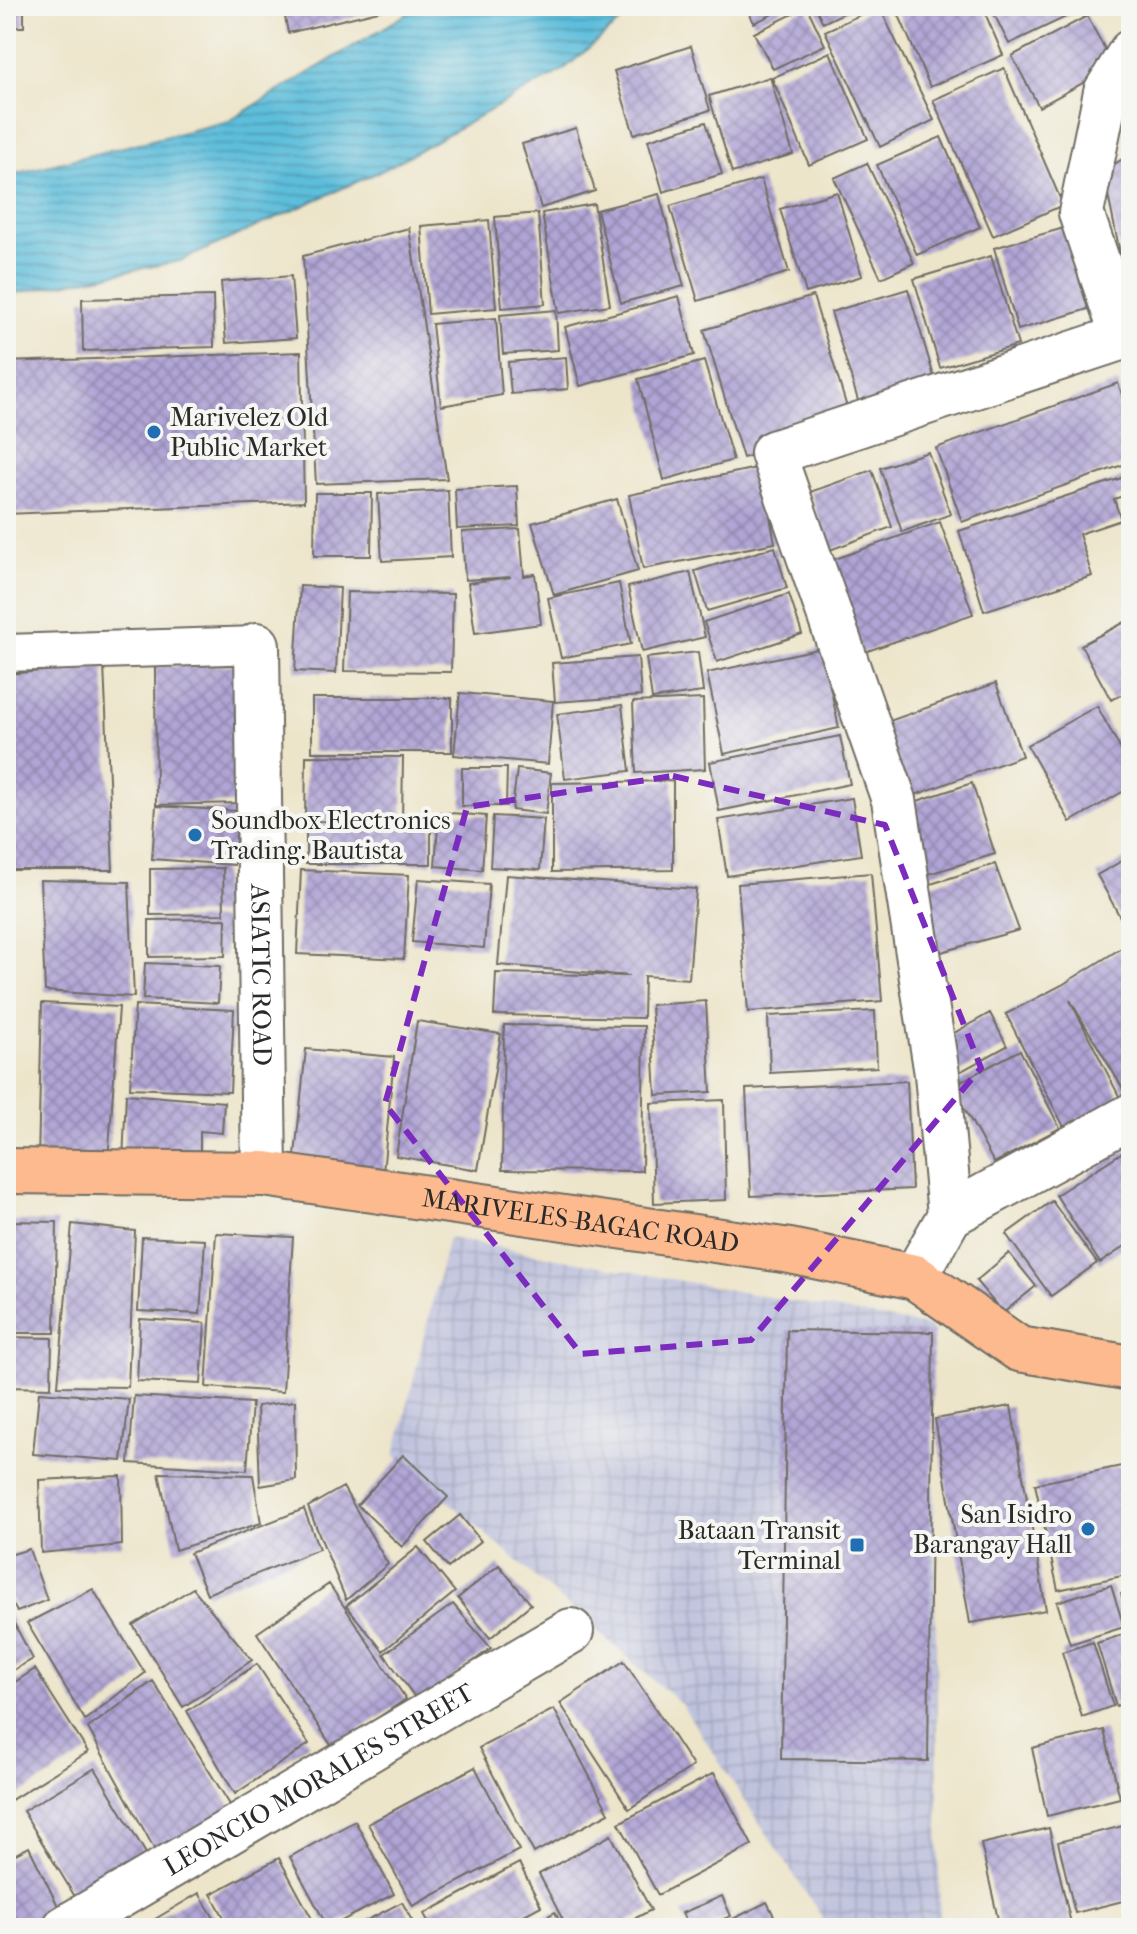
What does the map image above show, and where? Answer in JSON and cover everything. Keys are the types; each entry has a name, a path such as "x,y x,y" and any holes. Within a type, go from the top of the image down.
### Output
{"main road":[{"name":"MARIVELES-BAGAC ROAD","path":"6,1171 264,1174 790,1251 915,1277 1019,1349 1131,1368"}],"street":[{"path":"950,1215 937,1074 894,800 773,453 1123,337 1081,213 1106,92 1131,52"},
{"name":"ASIATIC ROAD","path":"257,645 264,1174"},
{"path":"915,1277 950,1215 1131,1116"},
{"name":"LEONCIO MORALES STREET","path":"65,1928 571,1631"}],"lane":[{"name":"ASIATIC ROAD","path":"6,653 257,645"}],"highlighted area":[{"path":"673,776 885,825 981,1068 751,1340 581,1354 385,1104 467,807"}],"shaded area":[{"path":"448,1238 931,1327 940,1928 829,1928 681,1704 395,1455"}],"water":[{"path":"420,6 639,6 563,70 383,170 180,261 6,295 6,176 229,121"}],"building":[{"path":"6,6 24,6 24,27 6,27"},
{"path":"283,6 395,6 395,7 288,33"},
{"path":"746,6 790,6 754,23"},
{"path":"815,6 858,6 823,23"},
{"path":"879,6 934,120 880,147 825,31"},
{"path":"895,6 982,6 1003,55 930,87"},
{"path":"990,6 1089,6 1009,44"},
{"path":"807,7 825,45 773,69 754,33"},
{"path":"1087,16 1114,66 1039,107 1012,56"},
{"path":"691,46 710,110 634,134 614,71"},
{"path":"830,52 868,139 809,165 772,78"},
{"path":"1004,68 1063,205 993,236 933,100"},
{"path":"770,77 793,154 732,173 709,96"},
{"path":"706,122 722,174 663,192 648,140"},
{"path":"576,128 595,191 541,208 522,144"},
{"path":"941,137 980,227 917,255 877,165"},
{"path":"1131,154 1131,265 1123,267 1103,171"},
{"path":"867,163 914,263 881,278 834,178"},
{"path":"761,179 789,272 698,301 670,206"},
{"path":"837,192 862,276 806,293 780,209"},
{"path":"659,194 684,286 621,303 597,210"},
{"path":"594,204 610,305 559,313 542,213"},
{"path":"538,213 545,304 502,308 495,217"},
{"path":"489,220 496,308 428,314 421,226"},
{"path":"409,228 447,479 316,484 303,256"},
{"path":"1064,228 1088,309 1018,330 994,248"},
{"path":"991,256 1018,345 940,368 914,279"},
{"path":"291,276 296,338 226,343 221,282"},
{"path":"908,289 940,397 864,420 831,312"},
{"path":"213,296 214,347 83,351 82,299"},
{"path":"679,296 694,355 580,386 565,327"},
{"path":"813,296 852,424 743,458 704,330"},
{"path":"556,310 558,350 503,354 500,315"},
{"path":"496,318 502,395 441,406 432,324"},
{"name":"Marivelez Old Public Market","path":"301,352 304,502 6,514 6,362"},
{"path":"566,357 568,389 511,394 508,362"},
{"path":"704,361 733,460 664,480 638,379"},
{"path":"1118,383 1131,420 1131,462 962,522 936,448"},
{"path":"928,452 951,514 902,532 880,468"},
{"path":"761,467 775,543 643,569 629,495"},
{"path":"872,470 892,527 830,550 810,492"},
{"path":"1131,475 1131,493 1114,499 1121,520 1079,534 1092,576 984,611 959,531"},
{"path":"517,486 519,526 457,529 455,489"},
{"path":"448,490 451,557 382,561 378,494"},
{"path":"315,493 372,493 371,556 314,556"},
{"path":"617,499 638,571 554,595 532,523"},
{"path":"940,522 973,614 862,653 829,561"},
{"path":"520,529 524,576 535,574 541,624 475,633 468,583 511,577 465,580 462,532"},
{"path":"775,547 787,588 707,611 695,571"},
{"path":"690,572 705,637 642,652 628,587"},
{"path":"619,583 631,644 561,658 548,598"},
{"path":"300,586 340,588 336,673 295,671"},
{"path":"347,592 453,594 451,672 344,671"},
{"path":"789,594 802,634 717,662 704,622"},
{"path":"1131,619 1131,690 1111,700 1081,645"},
{"path":"822,648 839,728 724,754 707,673"},
{"path":"698,652 703,692 652,699 646,658"},
{"path":"638,657 641,696 555,702 552,663"},
{"path":"239,665 240,803 156,805 155,666"},
{"path":"104,666 113,870 6,870 6,674"},
{"path":"996,683 1022,756 907,798 881,724"},
{"path":"460,693 553,701 548,764 454,755"},
{"path":"312,698 452,698 452,752 312,752"},
{"path":"703,699 705,769 636,773 633,702"},
{"path":"622,705 630,771 565,779 557,714"},
{"path":"1097,706 1131,768 1131,787 1070,822 1027,745"},
{"path":"840,736 850,784 719,811 710,762"},
{"path":"306,756 403,757 402,822 305,821"},
{"path":"462,768 507,768 506,806 462,806"},
{"path":"517,769 551,773 546,814 512,810"},
{"path":"673,781 673,870 552,872 552,783"},
{"path":"972,783 995,854 922,876 902,806"},
{"path":"852,798 861,855 727,876 718,820"},
{"name":"Soundbox Electronics Trading. Bautista","path":"156,806 238,811 234,865 152,859"},
{"path":"439,812 486,816 482,870 435,866"},
{"path":"493,816 544,819 540,870 490,867"},
{"path":"431,825 431,864 306,864 306,826"},
{"path":"1131,856 1131,937 1097,875"},
{"path":"995,864 1019,930 938,953 921,887"},
{"path":"223,868 224,914 150,915 150,869"},
{"path":"301,870 409,875 404,959 297,954"},
{"path":"871,873 882,1001 748,1012 738,884"},
{"path":"506,875 696,889 689,979 644,976 643,1018 494,1015 496,973 629,976 498,965"},
{"path":"418,879 489,884 484,948 412,942"},
{"path":"40,880 129,882 134,997 45,991"},
{"path":"226,919 225,956 149,957 149,920"},
{"path":"1131,942 1131,1088 1125,1092 1070,1000 1120,1098 1064,1127 1006,1014 1062,985"},
{"path":"145,963 220,966 218,1003 143,999"},
{"path":"706,1001 711,1092 656,1095 651,1005"},
{"path":"42,1003 119,1007 108,1162 38,1159"},
{"path":"135,1005 234,1010 230,1092 130,1088"},
{"path":"875,1011 877,1067 770,1073 768,1016"},
{"path":"990,1013 1007,1046 958,1073 940,1041"},
{"path":"417,1021 501,1034 478,1170 396,1156"},
{"path":"504,1025 644,1026 642,1171 502,1170"},
{"path":"306,1049 394,1057 383,1173 294,1165"},
{"path":"1020,1050 1060,1128 994,1163 952,1086"},
{"path":"907,1081 912,1189 751,1196 746,1089"},
{"path":"126,1094 224,1102 222,1133 200,1131 200,1163 123,1162"},
{"path":"724,1100 726,1200 654,1203 651,1103"},
{"path":"1126,1150 1131,1158 1131,1242 1100,1263 1056,1195"},
{"path":"1052,1201 1097,1263 1051,1296 1006,1234"},
{"path":"11,1221 57,1222 55,1333 9,1333"},
{"path":"72,1224 135,1231 128,1387 58,1386"},
{"path":"216,1233 293,1237 283,1392 206,1387"},
{"path":"142,1237 205,1240 200,1314 138,1311"},
{"path":"1009,1253 1036,1286 1003,1313 976,1281"},
{"path":"140,1319 205,1323 201,1384 137,1381"},
{"name":"Bataan Transit Terminal","path":"787,1330 933,1332 928,1761 781,1759"},
{"path":"6,1337 52,1338 51,1388 6,1387"},
{"path":"39,1392 129,1399 122,1461 33,1454"},
{"path":"134,1396 252,1403 247,1470 129,1463"},
{"path":"295,1401 296,1480 260,1486 257,1406"},
{"path":"1011,1406 1046,1610 970,1623 935,1419"},
{"path":"403,1455 448,1497 402,1547 357,1505"},
{"name":"San Isidro Barangay Hall","path":"1131,1464 1131,1574 1058,1590 1035,1484"},
{"path":"159,1473 253,1475 261,1523 175,1550"},
{"path":"121,1476 122,1545 41,1553 39,1480"},
{"path":"343,1487 388,1564 346,1600 308,1507"},
{"path":"304,1509 319,1549 207,1594 190,1553"},
{"path":"460,1515 481,1541 448,1568 427,1542"},
{"path":"418,1547 455,1592 383,1651 346,1606"},
{"path":"29,1549 47,1600 17,1612 6,1591 6,1556"},
{"path":"499,1565 531,1604 490,1638 458,1598"},
{"path":"329,1584 406,1699 333,1748 257,1633"},
{"path":"1111,1585 1124,1627 1070,1644 1057,1602"},
{"path":"193,1588 252,1660 183,1707 133,1625"},
{"path":"93,1589 145,1673 85,1720 27,1623"},
{"path":"1131,1591 1131,1625 1130,1625 1121,1594"},
{"path":"453,1604 491,1648 419,1703 384,1654"},
{"path":"6,1608 33,1659 6,1674"},
{"path":"1131,1632 1131,1701 1116,1706 1097,1643"},
{"path":"1093,1642 1113,1706 1082,1717 1062,1652"},
{"path":"624,1661 693,1766 629,1809 560,1703"},
{"path":"257,1664 309,1744 235,1794 187,1711"},
{"path":"35,1669 88,1752 11,1800 6,1792 6,1688"},
{"path":"153,1681 234,1811 156,1852 88,1728"},
{"path":"554,1709 609,1813 534,1853 479,1748"},
{"path":"1104,1730 1120,1798 1047,1816 1032,1748"},
{"path":"475,1767 519,1850 413,1906 368,1824"},
{"path":"95,1768 148,1857 77,1900 23,1811"},
{"path":"714,1773 752,1845 658,1895 619,1823"},
{"path":"355,1821 394,1894 328,1928 290,1857"},
{"path":"1131,1824 1131,1899 1075,1913 1058,1842"},
{"path":"1049,1828 1072,1928 1000,1928 981,1844"},
{"path":"611,1835 651,1910 617,1928 567,1928 539,1874"},
{"path":"29,1847 60,1910 24,1928 6,1928 6,1859"},
{"path":"279,1858 317,1928 230,1928 211,1894"},
{"path":"519,1863 541,1906 500,1928 432,1928 424,1914"},
{"path":"199,1893 220,1928 140,1928"},
{"path":"722,1896 731,1916 702,1928 689,1928 682,1913"},
{"path":"402,1902 416,1928 352,1928"},
{"path":"767,1902 780,1928 715,1928"},
{"path":"555,1912 563,1928 525,1928"}],"place":[{"name":"Marivelez Old Public Market","path":"154,432"},
{"name":"Soundbox Electronics Trading. Bautista","path":"195,835"},
{"name":"San Isidro Barangay Hall","path":"1088,1529"},
{"name":"Bataan Transit Terminal","path":"857,1545"}]}
